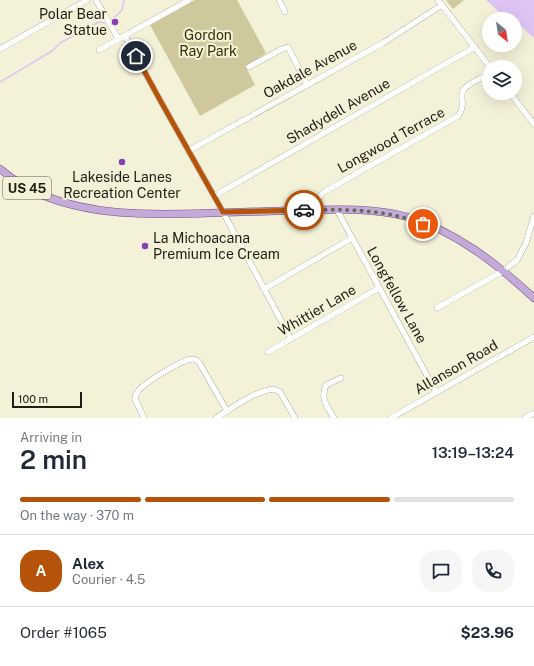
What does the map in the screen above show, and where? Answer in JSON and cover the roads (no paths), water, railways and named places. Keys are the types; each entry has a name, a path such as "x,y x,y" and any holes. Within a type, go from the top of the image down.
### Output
{"main road":[{"name":"US 45","path":"0,169 18,183 32,191 78,207 113,213 317,210 359,210 391,213 446,233 482,254 503,270 534,298"}],"street":[{"path":"0,49 87,0"},
{"path":"96,0 118,38"},
{"path":"99,50 118,38 125,36 189,0"},
{"path":"279,0 286,12"},
{"path":"438,0 485,60"},
{"name":"Oakdale Avenue","path":"188,151 307,86 383,42 442,5"},
{"path":"125,36 223,212 291,339"},
{"path":"249,66 277,51 288,47 307,86"},
{"name":"Shadydell Avenue","path":"214,196 475,47"},
{"name":"Longwood Terrace","path":"317,210 317,199 324,192 458,116 462,111 462,94 464,90 482,78"},
{"path":"515,100 534,124"},
{"name":"Longfellow Lane","path":"337,210 436,392"},
{"path":"437,308 503,270 517,260 521,254 534,216"},
{"path":"264,289 352,238"},
{"name":"Whittier Lane","path":"268,352 379,288"},
{"name":"Allanson Road","path":"391,418 534,337"},
{"path":"144,418 135,396 138,390 147,383 191,358 200,364 227,411"},
{"path":"334,418 324,401 323,394 326,385 341,378"},
{"path":"216,418 264,391 274,389 280,392 295,418"},
{"path":"525,418 534,413"}],"waterway":[{"path":"112,20 122,10 124,0"},
{"path":"0,82 52,51 60,43 99,22 105,23"}],"place":[{"name":"Polar Bear Statue","path":"115,22"},
{"name":"Lakeside Lanes Recreation Center","path":"122,162"},
{"name":"La Michoacana Premium Ice Cream","path":"145,246"}],"park label":[{"name":"Gordon Ray Park","path":"208,44"}]}
